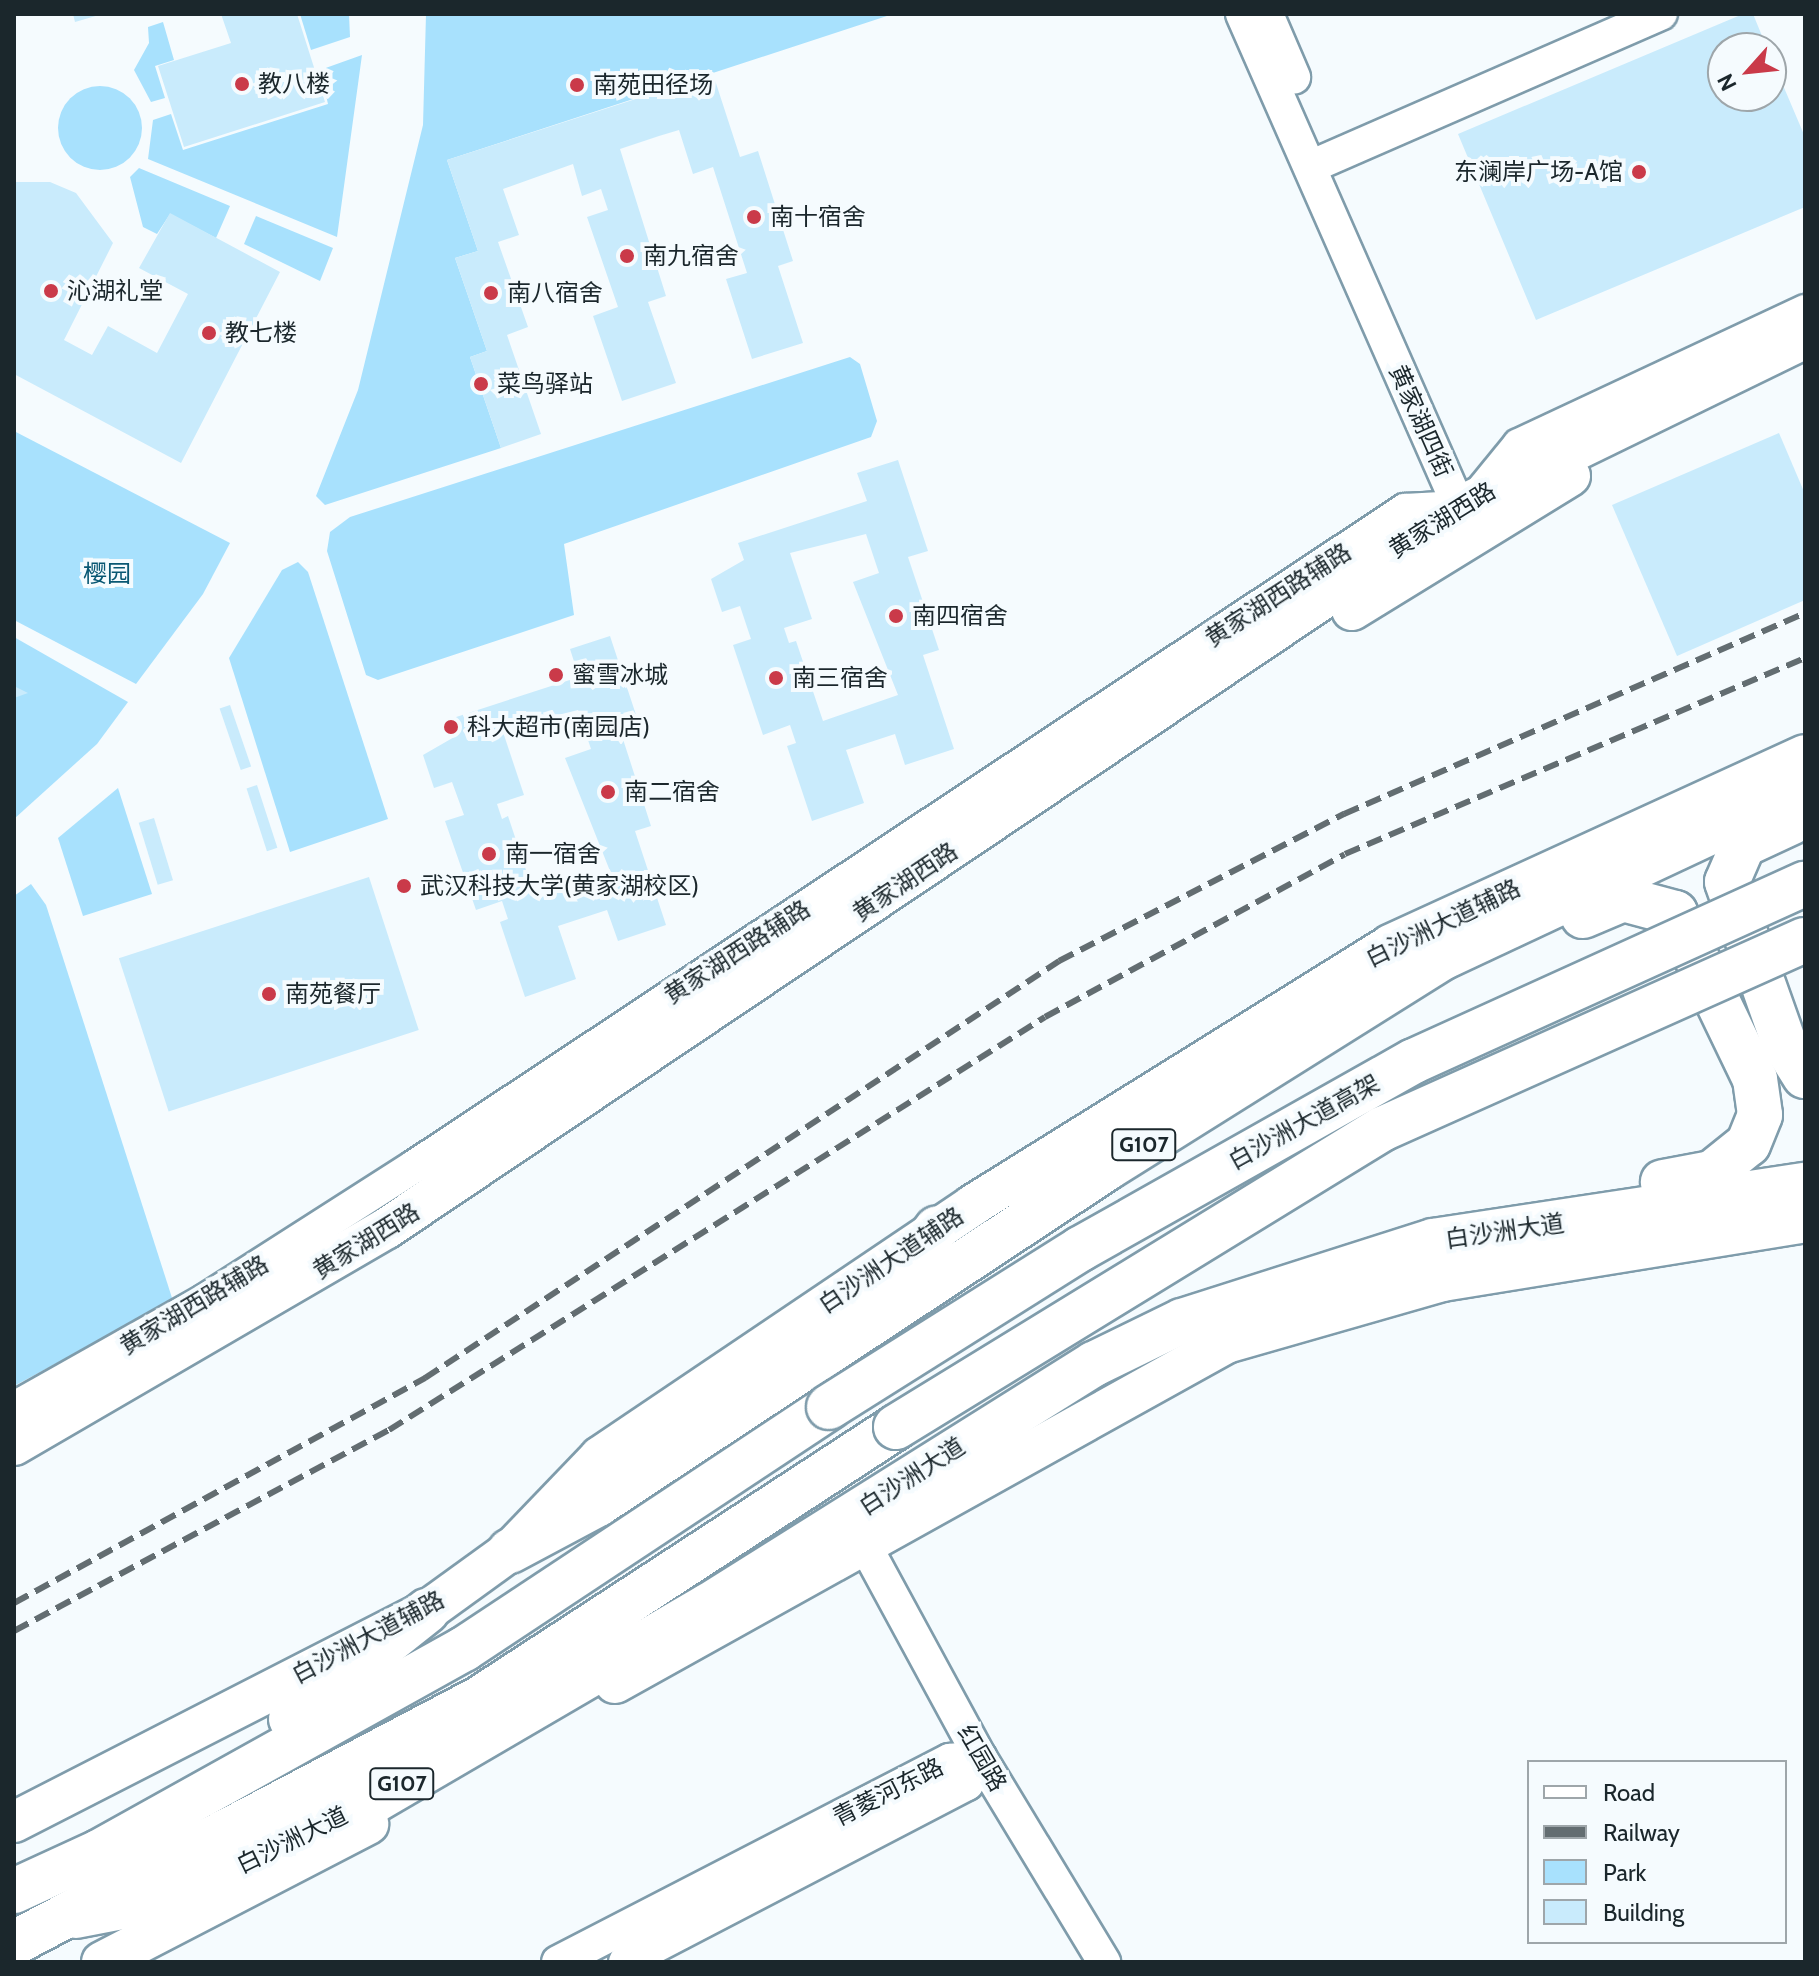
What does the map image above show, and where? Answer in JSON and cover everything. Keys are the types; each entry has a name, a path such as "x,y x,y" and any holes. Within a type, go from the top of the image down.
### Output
{"highway":[{"name":"G107","path":"510,1551 598,1504 1107,1168 1352,1019 1444,957 1805,788"},
{"path":"1805,817 1743,845 1727,882 1784,1043 1805,1076"},
{"name":"白沙洲大道高架","path":"829,1407 1080,1249 1414,1061 1805,884"},
{"path":"1352,1019 1623,899 1651,901 1675,913 1746,1053 1760,1115 1748,1144 1712,1173 1555,1201 1433,1241"},
{"name":"白沙洲大道高架","path":"896,1427 1382,1129 1805,940"},
{"name":"白沙洲大道","path":"76,1916 174,1897 372,1802 708,1606 1094,1364 1182,1321 1433,1241 1805,1185"},
{"path":"858,1335 937,1228"},
{"path":"598,1504 771,1420 829,1407"},
{"path":"14,1891 99,1852 464,1649 829,1407"},
{"path":"617,1682 708,1606 896,1427"},
{"name":"白沙洲大道","path":"14,1943 76,1916 479,1699 896,1427"},
{"path":"163,1816 223,1762 314,1704 427,1611"}],"main road":[{"name":"黄家湖西路","path":"14,1445 414,1211 1472,511 1805,338"},
{"name":"黄家湖西路","path":"14,1464 203,1359 465,1196 1472,511 1544,490 1805,364"},
{"name":"白沙洲大道辅路","path":"14,1822 427,1611 510,1551 600,1457 937,1228 1390,945 1805,755"},
{"path":"102,1962 312,1856 617,1682 867,1549 1050,1436 1226,1343 1442,1281 1805,1222"},
{"path":"174,1897 312,1856"}],"street":[{"name":"黄家湖四街","path":"1242,14 1319,162 1472,511"},
{"name":"黄家湖四街","path":"1267,14 1319,162"},
{"path":"1319,162 1661,14"},
{"path":"1472,511 1519,445 1805,311"},
{"name":"黄家湖西路辅路","path":"14,1408 204,1301 415,1166 1405,510 1472,511"},
{"name":"红园路","path":"867,1549 980,1757 1104,1962"},
{"name":"青菱河东路","path":"558,1962 950,1760 980,1757"},
{"name":"青菱河东路","path":"625,1962 967,1784 980,1757"}],"green space":[{"path":"300,14 349,14 350,37 311,50"},
{"path":"426,14 893,14 447,160 478,251 455,258 487,351 470,357 501,448 325,505 316,496 358,390 423,125"},
{"path":"163,22 174,60 155,66 165,98 151,102 134,70 149,43 148,27"},
{"path":"362,55 337,237 148,159 153,120 171,114 183,150 328,104 320,70"},
{"path":"92,86 108,86 124,93 135,104 142,128 139,144 130,158 108,170 92,170 76,163 65,152 58,136 58,120 65,104 76,93"},
{"path":"139,168 230,206 216,238 170,214 157,234 143,227 130,177"},
{"path":"256,216 333,248 320,281 244,244"},
{"path":"850,357 860,364 877,421 871,437 564,544 574,615 378,680 366,675 327,551 330,532 350,517"},
{"name":"樱园","path":"14,431 230,543 203,594 136,684 14,620"},
{"path":"298,562 308,572 388,819 290,852 229,658 282,570"},
{"path":"14,637 128,702 97,744 14,819"},
{"path":"118,788 152,894 83,916 58,838"},
{"path":"31,884 46,905 173,1301 14,1386 14,896"}],"building":[{"path":"73,14 99,14 99,15 75,22"},
{"name":"教八楼","path":"221,14 297,14 325,102 184,147 158,66 231,43"},
{"name":"东澜岸广场-A馆","path":"1743,14 1753,14 1760,32 1707,32 1707,112 1787,112 1787,95 1805,137 1805,207 1536,320 1458,134"},
{"path":"713,74 740,157 758,151 793,261 778,266 803,343 752,359 726,279 747,273 713,167 693,174 679,130 659,136 620,149 666,296 648,302 676,383 622,401 593,316 618,307 587,217 608,210 601,189 582,196 573,164 503,189 519,235 498,242 528,327 507,335 541,434 501,448 470,357 487,351 455,258 478,251 447,160"},
{"name":"教七楼","path":"14,182 50,182 76,193 113,243 64,340 92,355 108,326 157,353 188,294 139,268 170,213 280,272 181,463 14,374"},
{"path":"1779,433 1805,494 1805,600 1677,656 1612,505"},
{"path":"898,460 928,551 908,557 939,650 923,655 954,749 905,765 895,734 846,750 864,803 812,821 787,746 796,743 790,725 763,735 733,645 751,639 740,606 722,612 711,579 744,560 738,543 867,501 857,473","holes":["866,534 879,573 853,582 898,695 823,721 796,641 789,643 784,628 812,619 790,553"]},
{"path":"610,636 640,727 621,733 651,826 635,831 666,925 618,941 607,910 558,926 576,979 525,997 500,922 508,919 502,901 476,910 445,821 464,815 452,782 434,788 423,755 456,736 450,719 579,677 570,649","holes":["578,710 591,749 565,758 610,871 535,897 508,816 502,819 497,804 524,795 502,729"]},
{"path":"14,686 28,693 14,698"},
{"path":"230,705 251,766 241,770 220,709"},
{"path":"257,785 277,848 267,851 247,788"},
{"path":"154,818 173,880 158,885 139,823"},
{"name":"南苑餐厅","path":"369,877 419,1030 169,1111 119,958"}],"railway":[{"path":"14,1603 425,1378 1059,961 1344,814 1805,613"},
{"path":"14,1631 389,1430 1045,1017 1345,854 1805,658"}],"place":[{"name":"教八楼","path":"242,84"},
{"name":"南苑田径场","path":"577,85"},
{"name":"东澜岸广场-A馆","path":"1639,172"},
{"name":"南十宿舍","path":"754,217"},
{"name":"南九宿舍","path":"627,256"},
{"name":"沁湖礼堂","path":"51,291"},
{"name":"南八宿舍","path":"491,293"},
{"name":"教七楼","path":"209,333"},
{"name":"菜鸟驿站","path":"481,384"},
{"name":"南四宿舍","path":"896,616"},
{"name":"蜜雪冰城","path":"556,675"},
{"name":"南三宿舍","path":"776,678"},
{"name":"科大超市(南园店)","path":"451,727"},
{"name":"南二宿舍","path":"608,792"},
{"name":"南一宿舍","path":"489,854"},
{"name":"武汉科技大学(黄家湖校区)","path":"404,886"},
{"name":"南苑餐厅","path":"269,994"}]}
